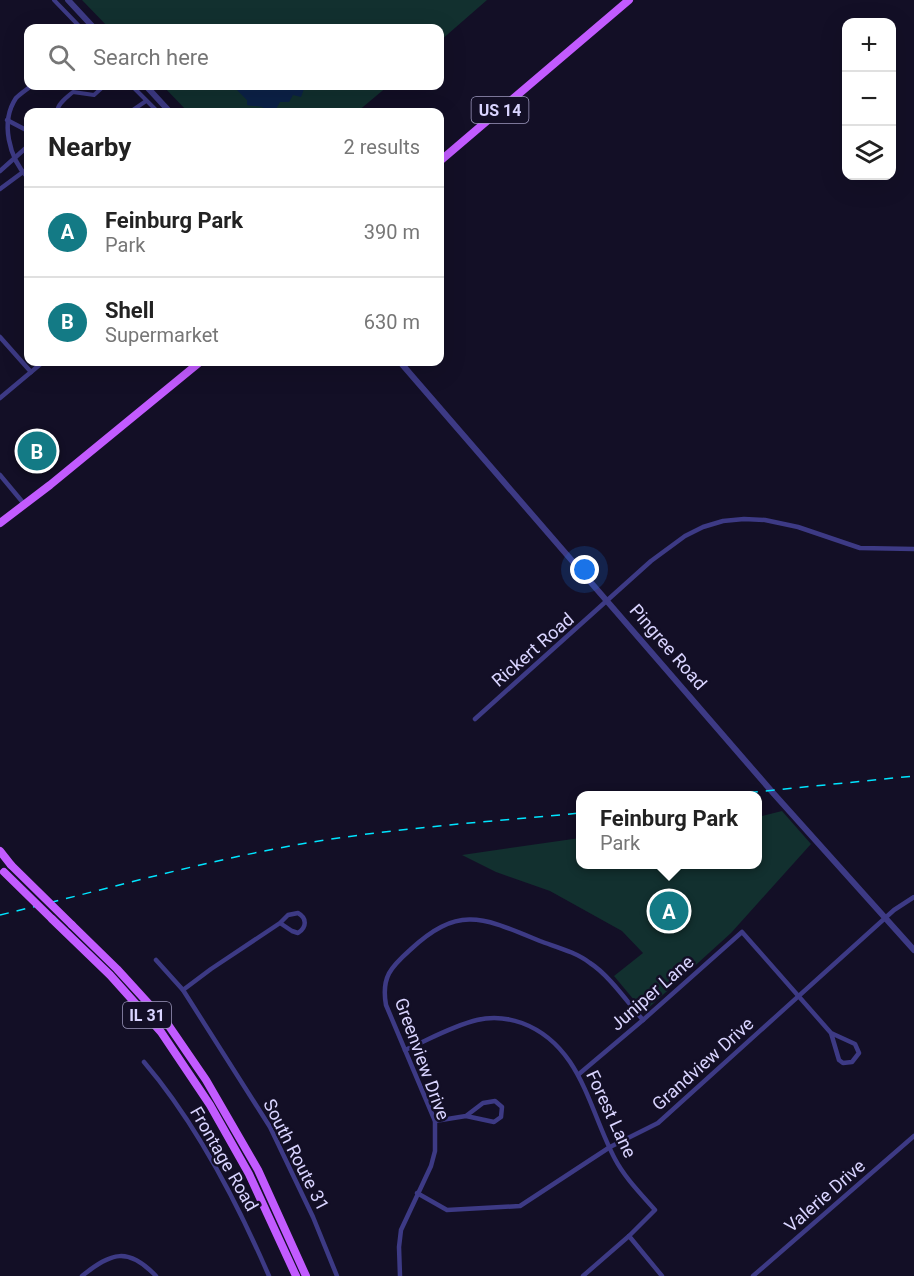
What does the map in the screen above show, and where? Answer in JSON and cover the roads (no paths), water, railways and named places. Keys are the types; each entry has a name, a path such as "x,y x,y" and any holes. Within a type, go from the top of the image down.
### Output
{"main road":[{"name":"US 14","path":"444,158 629,0"},
{"path":"0,523 195,366"},
{"name":"IL 31","path":"0,853 117,969 169,1026 219,1100 258,1170 306,1276"},
{"name":"IL 31","path":"1,870 110,975 161,1032 210,1105 249,1174 296,1276"}],"street":[{"path":"54,0 77,24"},
{"path":"68,0 90,24"},
{"path":"0,189 23,172 7,142 7,120 15,99 26,90"},
{"path":"58,108 73,92 94,94 99,90"},
{"path":"136,90 154,108"},
{"path":"150,90 166,108"},
{"path":"136,108 146,101"},
{"path":"7,120 24,129"},
{"path":"0,171 24,150"},
{"path":"0,337 24,364"},
{"path":"26,366 31,372"},
{"path":"0,398 38,366"},
{"name":"Pingree Road","path":"403,366 771,790 914,950"},
{"path":"0,475 25,505"},
{"name":"Rickert Road","path":"475,719 651,561 685,536 703,527 723,521 765,520 798,527 860,548 914,549"},
{"name":"Grandview Drive","path":"417,1193 447,1210 520,1206 610,1147 658,1123 894,910 914,897"},
{"path":"183,990 220,962 280,923 288,915 294,913 303,917 305,922 303,929 298,933 280,923"},
{"name":"Greenview Drive","path":"400,1276 401,1230 431,1166 435,1151 435,1121 386,1005 384,993 389,972 431,931 445,924 460,920 492,922 590,962 643,1020"},
{"name":"Juniper Lane","path":"579,1074 742,932 799,996"},
{"name":"South Route 31","path":"156,960 183,990 270,1126 313,1217 337,1276"},
{"path":"799,996 831,1033 839,1060 843,1063 852,1062 859,1053 855,1044 831,1033"},
{"name":"Forest Lane","path":"405,1050 479,1019 509,1018 532,1027 549,1038 564,1053 579,1074 602,1132 624,1173 656,1210 629,1236"},
{"name":"Frontage Road","path":"144,1062 162,1083 184,1117 239,1210 269,1276"},
{"path":"435,1121 466,1116 494,1122 501,1117 502,1107 495,1101 489,1101 466,1116"},
{"name":"Valerie Drive","path":"753,1276 914,1136"},
{"path":"583,1276 629,1236 662,1276"},
{"path":"82,1276 106,1259 126,1255 138,1260 156,1276"}],"water":[{"path":"237,90 304,90 301,97 293,95 289,102 280,102 277,108 247,105 247,100"}],"railway":[{"path":"762,791 914,776"},
{"path":"0,915 187,868 301,844 405,830 576,813"}],"place":[{"name":"Shell","path":"37,451"},
{"name":"Feinburg Park","path":"669,911"}]}
